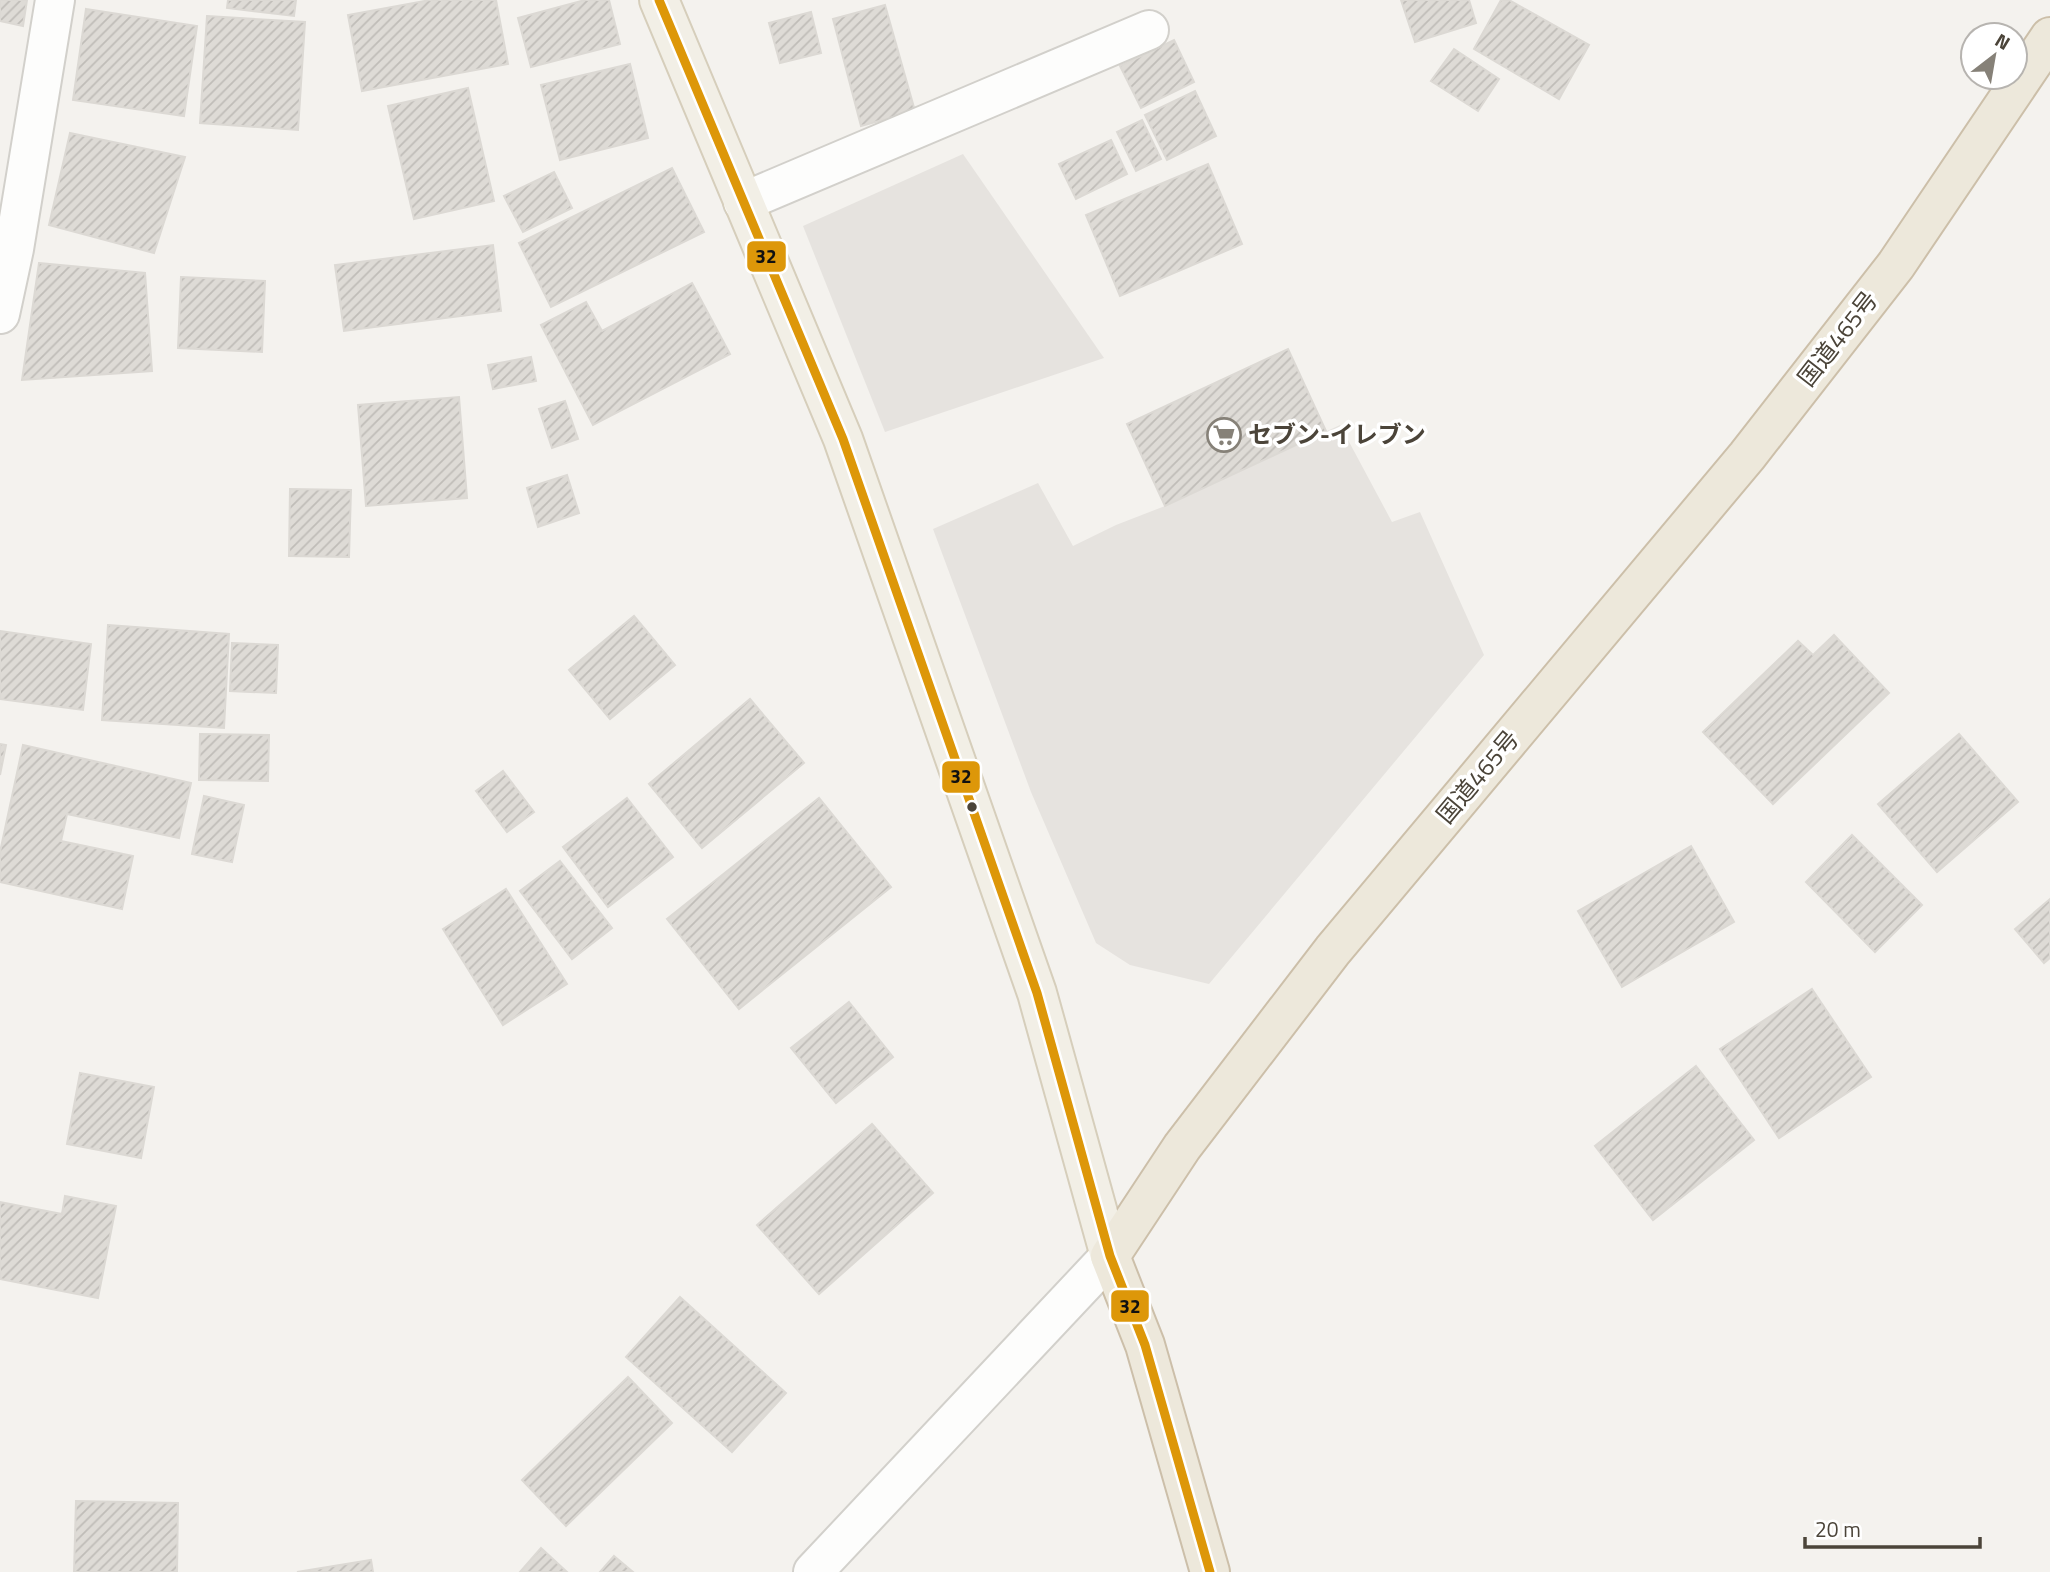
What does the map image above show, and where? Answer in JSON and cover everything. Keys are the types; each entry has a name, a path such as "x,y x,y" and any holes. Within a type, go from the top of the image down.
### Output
{"highway":[{"name":"国道465号","path":"1110,1256 1182,1147 1333,950 1747,456 1887,275 2050,37"},
{"path":"1110,1256 1145,1345 1210,1572"}],"main road":[{"path":"659,0 843,439 1032,980 1110,1256"}],"street":[{"path":"0,314 14,248 55,0"},
{"path":"743,202 1149,30"},
{"path":"813,1572 1110,1256"}],"shaded area":[{"path":"963,154 1104,358 885,432 803,226"},
{"path":"1340,425 1392,522 1420,512 1484,655 1209,984 1130,965 1096,943 1031,792 933,529 1038,483 1073,546"}],"building":[{"path":"0,0 27,0 23,26 0,21"},
{"path":"228,0 296,0 294,16 227,8"},
{"path":"430,0 496,0 508,64 362,91 348,15"},
{"path":"585,0 609,0 620,44 531,67 518,18"},
{"path":"1401,0 1469,0 1476,23 1415,42"},
{"path":"1501,0 1509,0 1589,45 1559,99 1474,49"},
{"path":"885,5 915,111 861,126 833,19"},
{"path":"86,9 197,26 184,116 73,100"},
{"path":"811,12 821,53 780,63 769,23"},
{"path":"207,16 305,22 298,130 200,123"},
{"path":"1174,40 1194,82 1141,108 1120,66"},
{"path":"1454,49 1499,79 1478,111 1431,81"},
{"path":"630,64 648,138 560,160 541,85"},
{"path":"468,88 494,201 414,219 388,106"},
{"path":"1195,91 1216,136 1167,160 1145,115"},
{"path":"1142,120 1161,159 1136,171 1117,132"},
{"path":"70,133 185,157 154,253 49,225"},
{"path":"1111,140 1127,174 1076,199 1059,164"},
{"path":"1208,164 1242,244 1120,296 1086,215"},
{"path":"672,168 704,232 551,307 519,243"},
{"path":"554,172 572,208 523,232 504,196"},
{"path":"493,245 501,311 344,331 335,265"},
{"path":"39,263 145,273 152,371 22,380"},
{"path":"181,277 265,281 262,352 178,348"},
{"path":"692,283 730,354 593,425 541,325 586,302 602,331"},
{"path":"1288,349 1326,431 1165,506 1127,424"},
{"path":"531,357 536,381 493,389 488,365"},
{"path":"459,397 467,498 366,506 358,405"},
{"path":"565,401 578,439 552,448 539,409"},
{"path":"567,475 579,513 538,527 527,488"},
{"path":"290,489 351,490 349,557 289,556"},
{"path":"634,616 675,665 610,719 569,670"},
{"path":"108,625 229,634 224,728 102,720"},
{"path":"0,631 91,644 83,710 0,699"},
{"path":"1834,635 1889,693 1773,804 1703,732 1798,641 1813,655"},
{"path":"232,643 278,645 276,693 230,691"},
{"path":"750,699 804,763 702,848 649,784"},
{"path":"200,734 269,735 268,781 199,780"},
{"path":"1959,734 2018,802 1937,872 1878,804"},
{"path":"0,744 6,745 0,775"},
{"path":"23,745 191,783 179,838 67,814 61,841 133,856 122,909 0,882 0,852"},
{"path":"503,771 534,812 507,832 476,791"},
{"path":"204,796 244,805 232,862 192,854"},
{"path":"627,798 673,857 608,907 563,847"},
{"path":"819,798 891,887 739,1009 667,919"},
{"path":"1852,835 1922,905 1875,952 1806,882"},
{"path":"1691,846 1734,922 1622,987 1578,911"},
{"path":"560,861 612,928 572,959 520,891"},
{"path":"506,889 567,984 503,1025 443,929"},
{"path":"2050,899 2050,958 2044,963 2015,929"},
{"path":"1812,989 1871,1077 1779,1138 1720,1049"},
{"path":"849,1002 893,1057 836,1103 791,1048"},
{"path":"1696,1066 1754,1140 1653,1220 1595,1146"},
{"path":"80,1073 154,1087 141,1158 67,1144"},
{"path":"872,1124 933,1193 819,1294 757,1225"},
{"path":"65,1196 116,1206 98,1298 0,1279 0,1202 62,1214"},
{"path":"680,1297 786,1393 732,1452 626,1357"},
{"path":"628,1377 672,1423 566,1526 522,1480"},
{"path":"76,1501 178,1503 177,1572 74,1572"},
{"path":"541,1548 567,1572 520,1572"},
{"path":"614,1556 633,1572 600,1572"},
{"path":"371,1560 373,1572 297,1572"}],"transit line":[{"name":"32","path":"659,0 843,439 1037,993 1110,1256 1145,1345 1210,1572"}],"place":[{"name":"セブン-イレブン","path":"1224,435"}]}
